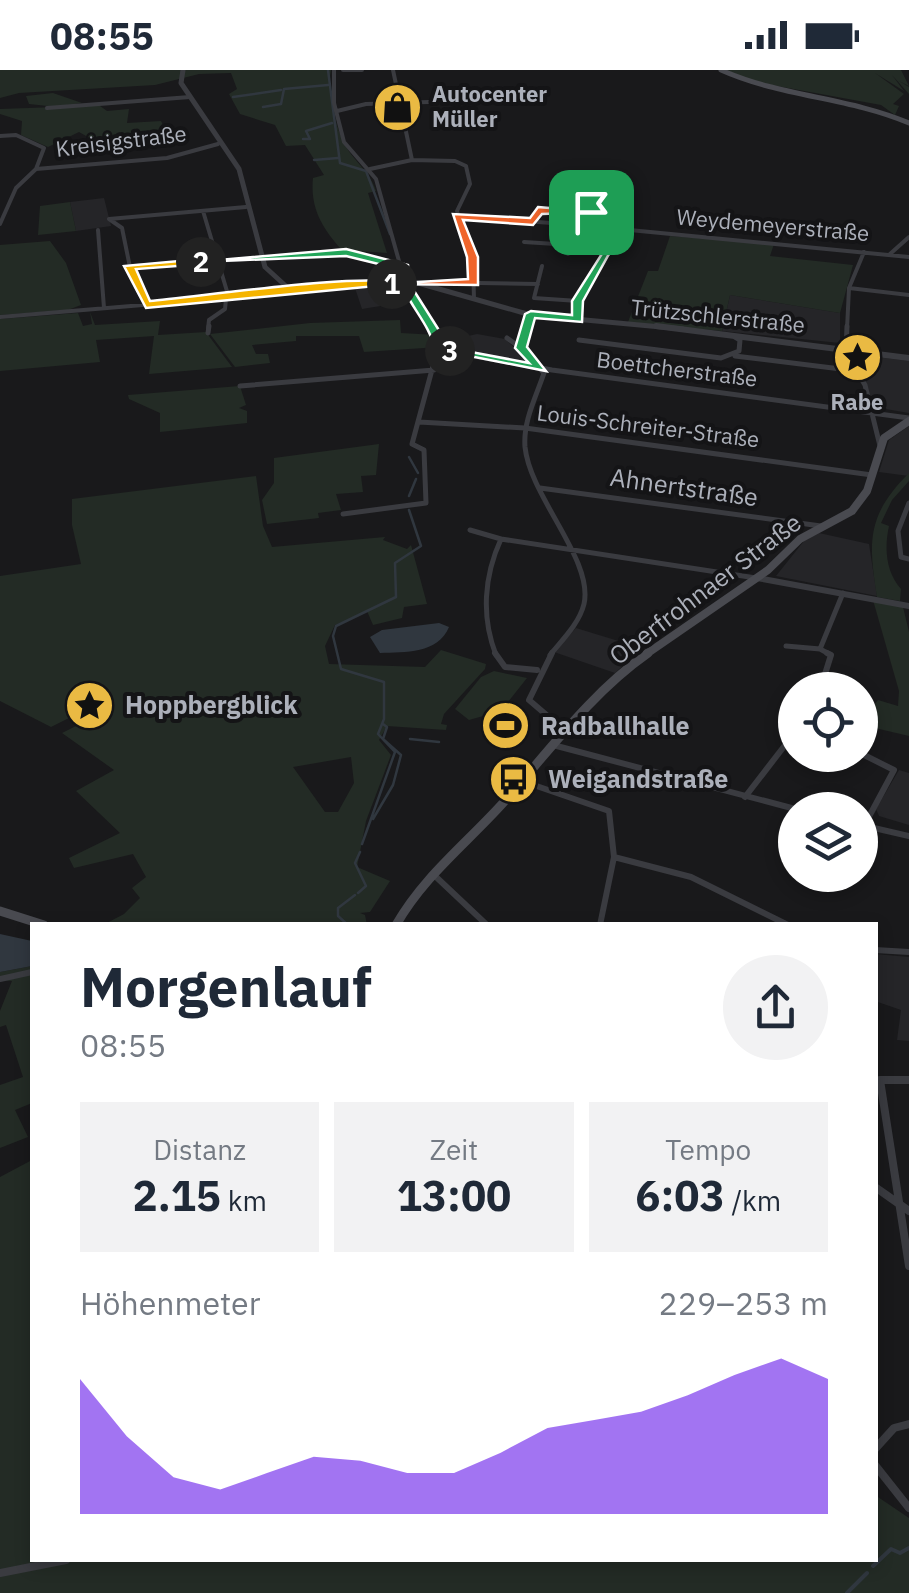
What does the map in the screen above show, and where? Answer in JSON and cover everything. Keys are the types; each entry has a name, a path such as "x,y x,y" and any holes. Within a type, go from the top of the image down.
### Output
{"main road":[{"path":"720,70 752,83 847,101 905,121"},
{"path":"878,443 909,419"},
{"name":"Oberfrohnaer Straße","path":"398,922 416,890 522,781 564,730 658,644 757,578 800,538 852,511 872,475 878,443"},
{"path":"0,910 35,922"}],"street":[{"path":"334,70 344,142 370,169 406,282 437,331 441,350 412,444 424,450 426,502 343,514"},
{"path":"343,70 362,70"},
{"path":"393,70 412,160"},
{"path":"182,72 190,97 218,144 239,169 262,258 272,278 288,288"},
{"path":"47,108 190,97"},
{"path":"337,111 402,102 491,100"},
{"path":"0,136 16,135 44,148 36,169"},
{"name":"Kreisigstraße","path":"0,224 16,188 36,169 168,158 218,144"},
{"path":"370,169 412,160 466,166 470,184 462,191 456,216 472,257 474,298"},
{"path":"146,304 130,266 122,228 108,219 246,207"},
{"name":"Weydemeyerstraße","path":"533,222 538,210 586,211 594,214 593,226"},
{"path":"202,211 221,261 228,298 225,309 210,320 208,332"},
{"name":"Weydemeyerstraße","path":"456,216 909,256"},
{"path":"568,254 578,224"},
{"path":"578,319 578,301 616,228"},
{"path":"98,230 104,308"},
{"name":"Weydemeyerstraße","path":"890,254 909,237"},
{"path":"524,242 571,245"},
{"path":"130,266 346,252 404,267"},
{"path":"864,252 849,288 846,349 858,372 878,443"},
{"path":"542,266 534,298 578,301"},
{"path":"406,282 538,284"},
{"name":"Trützschlerstraße","path":"288,288 406,282 531,314 730,334 909,358"},
{"path":"0,318 228,298 288,288"},
{"path":"849,288 909,295"},
{"path":"521,348 531,314"},
{"path":"730,334 740,340 734,356"},
{"path":"507,338 542,369 525,428 526,451 582,572 584,610 537,670 530,700 564,730"},
{"path":"578,340 858,372"},
{"name":"Boettcherstraße","path":"441,350 542,369 909,419"},
{"path":"240,386 434,370"},
{"name":"Louis-Schreiter-Straße","path":"418,422 525,428 872,475"},
{"name":"Ahnertstraße","path":"540,488 822,526"},
{"path":"909,503 896,540 901,557 909,559"},
{"path":"470,530 501,539 569,547 909,606"},
{"path":"501,539 488,576 494,654 510,669 537,670"},
{"path":"820,649 843,593"},
{"path":"786,646 820,649 831,655 828,672"},
{"path":"552,744 778,805"},
{"path":"744,797 778,752"},
{"path":"878,760 894,770 878,798"},
{"path":"522,781 608,812 614,856 601,922"},
{"path":"878,829 909,836"},
{"path":"614,856 691,877 782,922"},
{"path":"434,875 484,922"},
{"path":"878,950 909,952"},
{"path":"0,979 30,972"},
{"path":"909,1080 880,1080 909,1266"},
{"path":"878,1189 909,1212"},
{"path":"878,1445 894,1428 909,1424"},
{"path":"878,1469 909,1508"},
{"path":"0,1574 57,1562"}],"shaded area":[{"path":"0,70 331,70 331,97 338,127 344,143 376,191 368,193 387,253 342,250 335,242 313,199 313,178 324,175 305,145 286,146 275,125 240,114 229,94 237,89 231,73 199,74 155,85 19,93 0,98"},
{"path":"726,70 901,70 909,86 899,81 909,87 909,94 892,75 904,91 875,73 904,94 893,104 899,106 895,115 881,105 755,82"},
{"path":"53,93 82,103 67,105 96,103 107,111 129,109 127,123 161,121 173,145 111,150 79,132 48,147 21,135 22,121 0,114 0,109 57,107 29,104 26,96"},
{"path":"104,198 111,226 76,231 70,202"},
{"path":"70,202 76,231 38,235 40,206"},
{"path":"670,236 774,244 770,256 853,265 840,313 730,295 722,331 628,322 648,271 658,271"},
{"path":"50,241 66,263 81,305 68,310 0,315 0,245"},
{"path":"355,288 402,288 411,301 362,309"},
{"path":"730,295 840,313 840,343 722,331"},
{"path":"90,312 95,325 160,321 158,335 206,332 232,367 149,374 154,336 96,340 100,362 0,371 0,319 78,313 83,326 92,324"},
{"path":"400,320 401,333 437,335 439,347 364,352 359,336 296,336 296,341 252,345 256,354 268,354 270,363 235,367 210,334 310,323"},
{"path":"477,334 505,339 532,364 464,352 464,337"},
{"path":"853,354 909,361 909,413 874,407"},
{"path":"240,386 246,405 239,408 247,411 247,423 160,432 160,413 128,395"},
{"path":"909,426 909,476 879,472 889,440"},
{"path":"379,444 376,475 361,476 363,492 336,494 341,510 318,513 319,518 267,524 262,500 274,483 274,458"},
{"path":"909,473 909,481 892,500 881,523 889,526 888,560 901,589 900,601 877,597 872,544 885,502"},
{"path":"256,476 263,526 272,547 385,537 383,540 407,549 411,545 427,604 404,607 402,618 373,625 367,611 335,625 325,646 329,664 425,667 441,650 486,664 444,714 441,724 447,725 446,730 387,726 379,740 391,755 366,821 357,867 390,881 370,912 360,913 366,922 109,922 140,898 132,888 146,877 133,854 74,868 69,858 120,833 76,791 114,770 62,733 76,726 76,721 69,718 51,727 0,701 0,576 81,564 72,525 72,499","holes":["351,757 354,783 338,812 325,812 293,767"]},
{"path":"819,533 869,544 877,596 776,576 804,541"},
{"path":"873,600 903,607 909,632 909,736 878,729 878,700 898,706 899,691"},
{"path":"439,623 449,627 444,636 420,650 380,653 370,637 382,630"},
{"path":"576,628 640,650 615,673 554,652"},
{"path":"494,671 527,678 501,711 469,720 455,709 481,677"},
{"path":"899,770 909,773 909,825 879,816 878,806"},
{"path":"0,934 30,941 30,966 0,972"},
{"path":"878,954 909,957 909,1041 897,1040 901,1010 878,1002"},
{"path":"30,966 30,1104 15,1110 28,1137 0,1148 0,1085 23,1077 6,1025 0,1027 0,1011 12,981 0,980 0,972"},
{"path":"30,1161 30,1562 878,1562 878,1497 909,1518 909,1593 0,1593 0,1177"}],"waterway":[{"path":"328,70 340,163 366,171 390,234"},
{"path":"263,107 281,104 284,89 328,85"},
{"path":"233,97 281,90"},
{"path":"303,139 310,139 306,131 332,123"},
{"path":"314,160 338,158"},
{"path":"409,457 418,473"},
{"path":"409,496 416,479"},
{"path":"362,844 395,752 378,734 384,719 384,682 341,669 333,636 336,626 396,597 395,563 421,546 409,510"},
{"path":"373,819 393,785 401,755 383,739 387,727 383,724"},
{"path":"410,739 439,742"},
{"path":"358,893 366,886 355,863 360,852"},
{"path":"345,922 338,916 338,908 355,895"},
{"path":"878,1561 891,1549 900,1553 909,1548"},
{"path":"873,1566 877,1562"},
{"path":"847,1593 867,1573"}],"place":[{"name":"Autocenter Müller","path":"397,107"},
{"name":"Rabe","path":"857,358"},
{"name":"Hoppbergblick","path":"90,705"},
{"name":"Radballhalle","path":"506,726"},
{"name":"Weigandstraße","path":"513,779"}],"route":[{"path":"591,212 538,210 533,222 456,216 472,257 474,282 406,282 288,288 250,296 146,304 133,282 130,266 346,252 404,267 406,278 406,282 406,286 437,331 441,350 542,369 521,348 531,314 578,319 578,301 616,228 593,226 591,212"}]}
